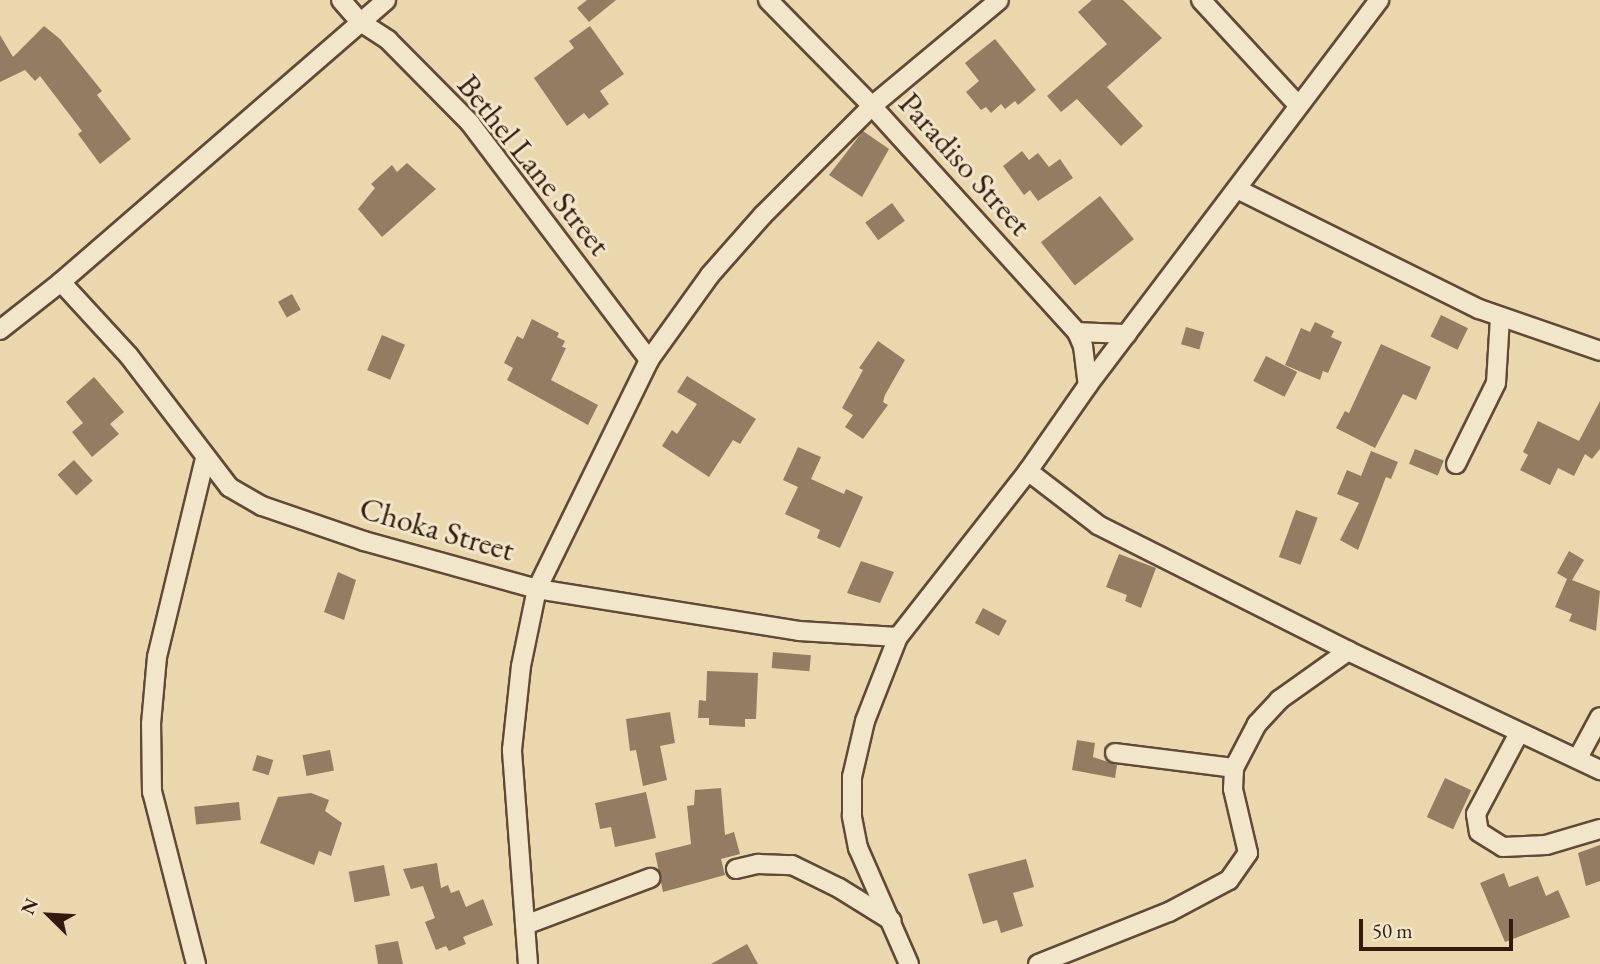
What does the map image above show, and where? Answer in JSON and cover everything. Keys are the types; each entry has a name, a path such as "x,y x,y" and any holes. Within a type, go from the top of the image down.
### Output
{"street":[{"name":"Bethel Lane Street","path":"341,0 359,22 388,40 470,123 649,360"},
{"path":"0,330 61,282 386,0"},
{"name":"Paradiso Street","path":"768,0 872,106 1077,332"},
{"path":"528,964 512,750 521,666 537,589 649,360 710,275 763,215 872,106 999,0"},
{"path":"1201,0 1298,105"},
{"path":"909,964 858,848 852,816 852,777 866,721 898,637 1028,471 1126,334 1239,190 1298,105 1379,0"},
{"path":"1239,190 1500,317 1600,351"},
{"name":"Choka Street","path":"61,282 129,356 205,459 229,486 262,506 364,541 537,589 799,631 898,637"},
{"path":"1456,464 1496,383 1500,317"},
{"path":"1088,385 1077,332 1126,334"},
{"path":"196,964 152,792 151,724 158,657 205,459"},
{"path":"1028,471 1098,525 1348,651 1519,733 1579,756 1600,770"},
{"path":"1038,964 1169,912 1229,880 1248,853 1233,789 1234,768 1257,724 1279,700 1348,651"},
{"path":"1579,756 1600,717"},
{"path":"1519,733 1476,814 1479,832 1503,847 1546,845 1600,829"},
{"path":"1115,753 1234,768"},
{"path":"736,869 758,864 792,865 839,888 892,921"},
{"path":"525,925 650,878"}],"building":[{"path":"587,0 616,0 589,22 577,8"},
{"path":"1092,0 1123,0 1162,38 1107,87 1143,126 1121,146 1077,99 1061,112 1047,96 1107,44 1078,12"},
{"path":"44,26 60,39 102,91 97,95 131,139 100,164 78,134 82,131 40,76 35,81 25,70 0,82 0,35 13,57"},
{"path":"590,26 624,74 600,91 609,104 589,119 584,113 567,126 534,78 574,48 569,41"},
{"path":"995,39 1036,90 1018,105 1015,101 1005,109 1001,104 991,113 986,107 981,110 966,92 979,81 965,63"},
{"path":"863,131 889,149 862,197 829,175"},
{"path":"1022,151 1029,160 1038,153 1049,167 1060,159 1073,178 1038,201 1030,190 1024,195 1003,166"},
{"path":"407,163 436,189 382,237 358,209 375,188 371,184 392,165 397,172"},
{"path":"1100,196 1134,239 1075,286 1041,242"},
{"path":"892,203 905,221 878,240 865,222"},
{"path":"292,294 301,310 287,318 278,302"},
{"path":"1441,315 1468,328 1457,350 1430,337"},
{"path":"532,319 559,333 557,337 565,341 562,347 566,348 551,380 598,405 588,425 507,380 513,368 504,363 517,336 523,339"},
{"path":"1315,322 1334,331 1331,337 1342,342 1328,373 1323,371 1320,380 1285,365 1301,328 1310,332"},
{"path":"1186,327 1204,332 1199,350 1181,344"},
{"path":"382,335 405,345 390,380 367,370"},
{"path":"878,341 905,360 885,395 883,402 888,405 863,439 845,427 853,415 842,408 863,370 859,368"},
{"path":"1381,344 1431,367 1416,400 1403,394 1375,448 1336,428 1345,411 1349,413"},
{"path":"1266,356 1297,372 1284,397 1253,381"},
{"path":"687,376 756,419 740,444 733,440 709,477 662,446 672,430 677,434 697,404 677,392"},
{"path":"94,377 124,412 110,424 119,434 92,457 72,432 83,423 66,402"},
{"path":"1600,401 1600,449 1592,459 1585,454 1574,476 1558,468 1550,485 1520,470 1528,455 1523,452 1538,421 1579,441"},
{"path":"798,447 821,457 811,479 844,494 846,489 863,497 840,548 817,538 820,530 785,514 798,487 783,480"},
{"path":"1415,449 1444,461 1438,475 1409,464"},
{"path":"1371,451 1398,462 1391,479 1386,477 1358,550 1340,540 1359,503 1337,494 1347,470 1361,476"},
{"path":"74,460 93,481 76,496 58,475"},
{"path":"1296,510 1318,518 1301,565 1279,557"},
{"path":"1569,551 1584,560 1572,580 1600,591 1596,631 1569,621 1572,614 1555,607 1567,579 1557,573"},
{"path":"1119,554 1156,568 1141,608 1125,601 1127,595 1106,587"},
{"path":"861,561 894,572 880,603 847,593"},
{"path":"338,572 356,580 344,620 324,612"},
{"path":"983,608 1007,621 999,636 975,623"},
{"path":"773,652 811,655 809,671 772,668"},
{"path":"707,671 758,673 756,719 745,719 745,727 709,725 709,718 698,718 699,700 706,701"},
{"path":"670,712 675,743 660,746 667,780 643,786 636,750 630,751 626,719"},
{"path":"1077,740 1095,743 1093,757 1117,765 1115,778 1072,770"},
{"path":"330,750 334,771 307,776 303,755"},
{"path":"257,755 273,760 269,775 252,770"},
{"path":"1445,778 1471,790 1453,829 1427,817"},
{"path":"721,788 725,835 734,832 740,854 721,859 725,875 663,892 655,853 691,844 687,806 694,805 695,790"},
{"path":"646,792 656,838 615,847 611,827 600,829 595,803"},
{"path":"311,793 329,800 325,811 342,823 331,856 319,851 314,865 260,843 278,797"},
{"path":"239,802 241,820 196,825 194,807"},
{"path":"1600,845 1600,881 1586,886 1578,853"},
{"path":"1026,859 1034,887 1013,893 1023,926 1001,933 997,920 983,924 968,874"},
{"path":"437,863 441,888 448,885 451,893 459,890 466,907 483,899 493,925 463,937 466,944 449,951 446,946 436,950 425,922 435,918 423,886 411,889 403,869"},
{"path":"384,865 390,895 355,902 349,872"},
{"path":"1504,873 1509,887 1538,876 1546,896 1558,890 1570,917 1505,942 1480,883"},
{"path":"398,941 403,964 378,964 375,945"},
{"path":"747,944 758,964 711,964"}]}
